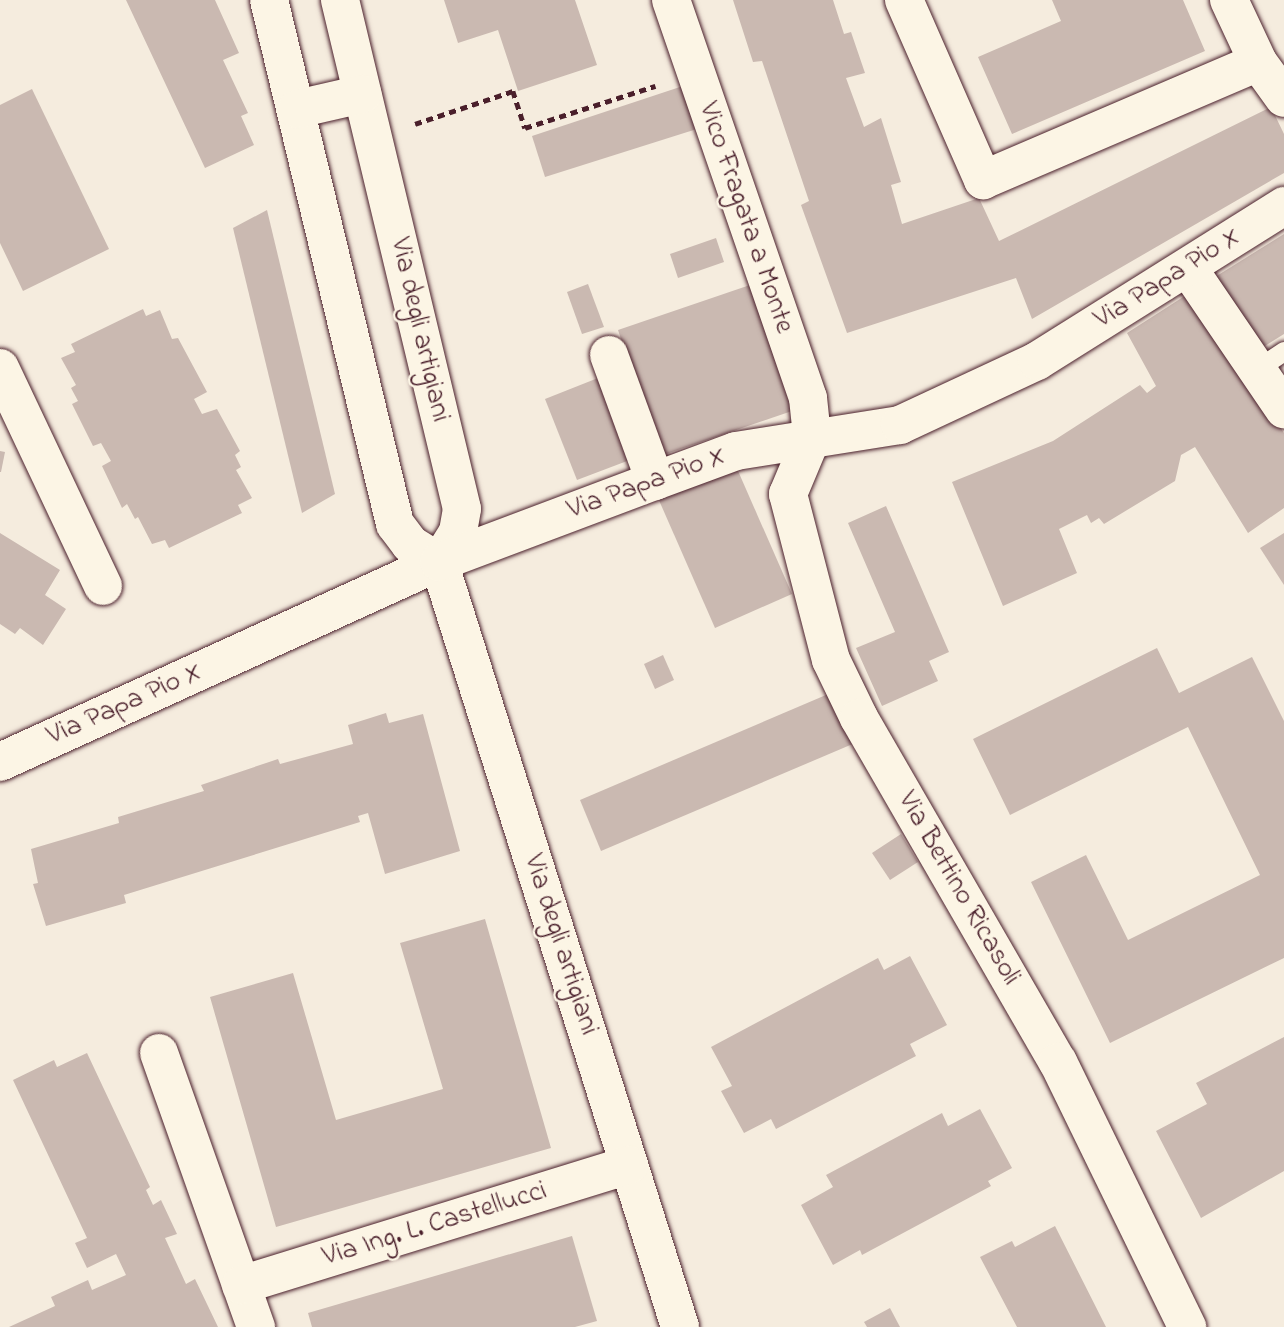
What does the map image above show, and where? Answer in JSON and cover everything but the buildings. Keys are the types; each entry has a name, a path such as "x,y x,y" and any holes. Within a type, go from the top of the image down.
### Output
{"street":[{"path":"269,0 395,524 411,544 439,562"},
{"name":"Via degli artigiani","path":"340,0 462,509 458,532 439,562 680,1327"},
{"name":"Vico Fragata a Monte","path":"671,0 808,398 812,437"},
{"path":"904,0 982,180 1258,62"},
{"path":"1229,0 1258,62 1284,98"},
{"path":"297,109 362,94"},
{"name":"Via Papa Pio X","path":"0,762 439,562 655,481 736,451 900,425 1037,361 1284,206"},
{"path":"1188,268 1271,360 1284,408"},
{"path":"609,355 655,481"},
{"path":"0,369 103,586"},
{"name":"Via Bettino Ricasoli","path":"812,437 788,494 831,660 859,718 1058,1062 1187,1327"},
{"path":"159,1053 256,1327"},
{"name":"Via Ing. L. Castellucci","path":"241,1285 629,1165"}],"path":[{"path":"373,137 513,91 525,128 696,73"}]}
